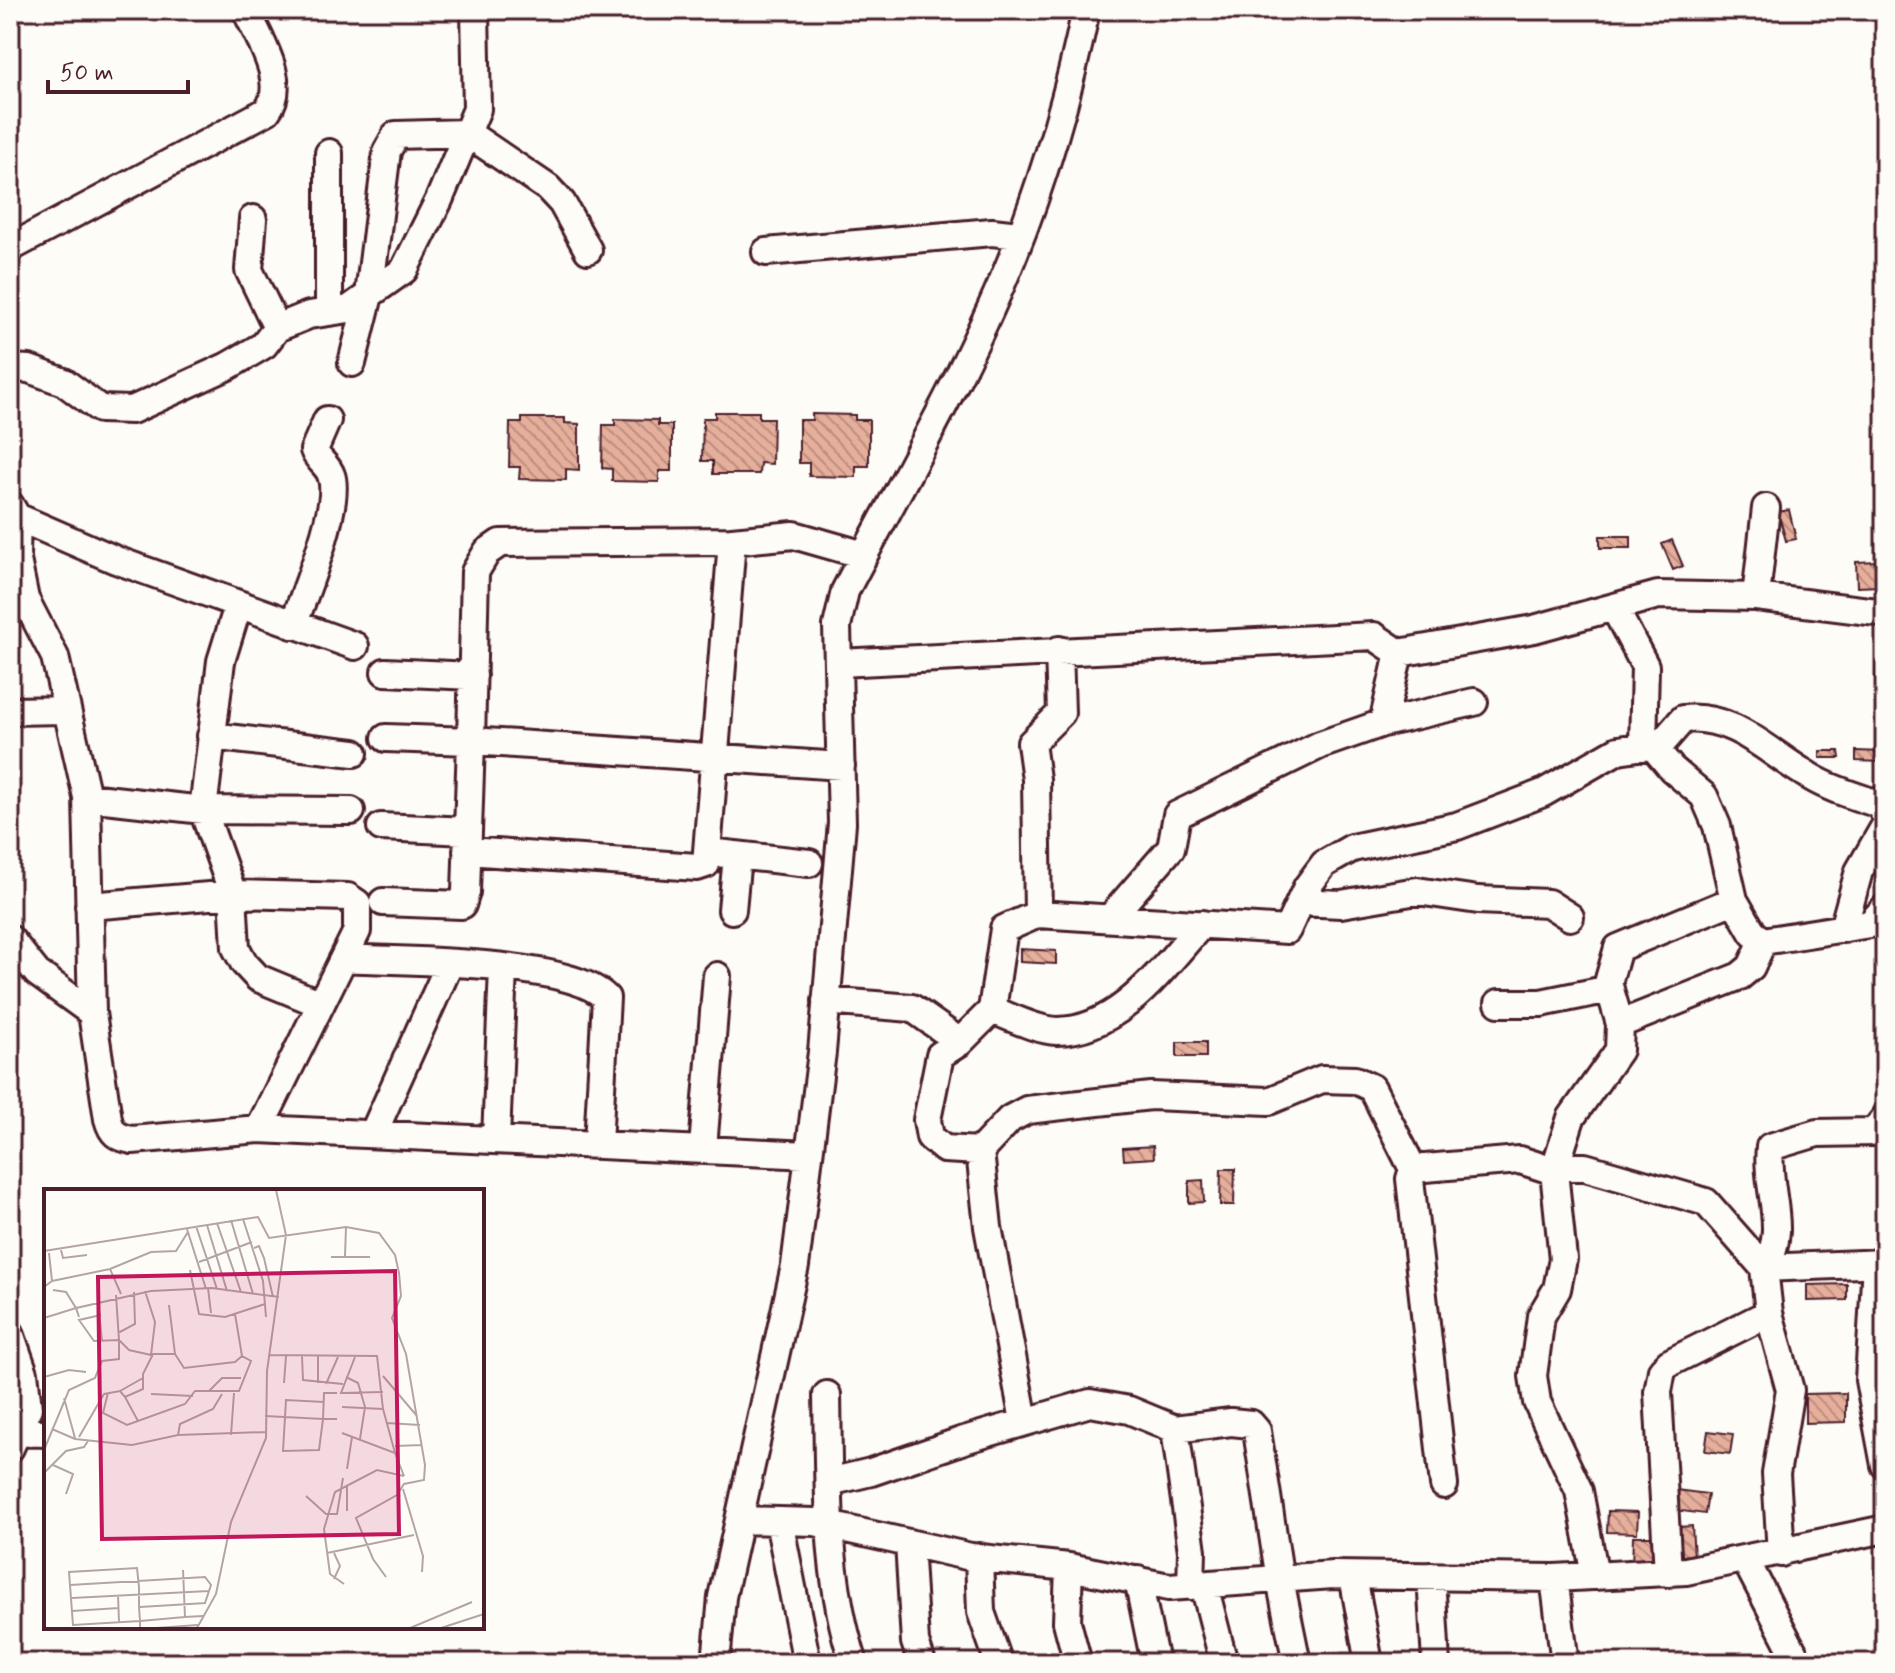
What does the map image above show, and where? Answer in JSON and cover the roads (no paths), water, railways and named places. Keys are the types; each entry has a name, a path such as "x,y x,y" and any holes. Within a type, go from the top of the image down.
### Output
{"street":[{"path":"10,248 267,111 273,103 274,83 246,10"},
{"path":"10,368 29,369 64,382 100,409 132,410 228,366 264,345 277,328 309,315 349,309 404,270 477,109 475,10"},
{"path":"716,1663 722,1597 795,1266 809,1155 842,823 837,626 845,591 949,394 1019,235 1069,92 1086,10"},
{"path":"352,363 369,295 391,140 404,133 467,133 548,188 562,203 588,250"},
{"path":"329,153 329,312"},
{"path":"253,219 249,270 277,328"},
{"path":"766,252 992,232 1019,235"},
{"path":"293,625 325,533 333,479 314,450 327,420"},
{"path":"1756,597 1766,508"},
{"path":"355,646 116,560 14,511 14,562 25,599 55,657 87,797 92,1013 111,1131 119,1138 132,1140 259,1129 809,1155"},
{"path":"383,902 462,905 466,892 475,572 487,552 500,543 732,541 794,535 864,555"},
{"path":"381,827 468,841 697,867 706,864 732,541"},
{"path":"839,663 1374,636 1399,653 1534,629 1658,595 1756,597 1885,613"},
{"path":"238,606 221,661 203,810 233,894 236,948 244,963 258,978 321,1004"},
{"path":"1614,607 1645,666 1649,748 1704,796 1717,826 1734,900 1753,933 1763,941 1870,924 1885,908"},
{"path":"1038,914 1036,779 1031,743 1061,713 1059,650"},
{"path":"1383,723 1399,653"},
{"path":"385,672 473,676"},
{"path":"1111,917 1171,848 1177,815 1320,745 1383,723 1474,702"},
{"path":"10,711 66,710"},
{"path":"980,1151 944,1149 930,1137 927,1120 940,1055 960,1042 992,1010 1004,929 1038,914 1287,930 1324,864 1352,848 1457,826 1543,793 1618,750 1649,748 1683,719 1722,721 1739,729 1809,777 1878,804 1885,814"},
{"path":"211,736 354,753"},
{"path":"386,738 841,766"},
{"path":"87,797 203,810 351,811"},
{"path":"1843,929 1859,871 1885,826"},
{"path":"708,852 809,863"},
{"path":"732,910 737,856"},
{"path":"1300,902 1341,904 1417,891 1478,900 1548,903 1570,917"},
{"path":"89,906 233,894 348,897 357,903 360,915 357,931 259,1129"},
{"path":"1595,1576 1579,1491 1537,1402 1533,1376 1541,1316 1557,1289 1563,1259 1554,1171 1571,1118 1619,1050 1620,1024 1610,989 1618,948 1734,900"},
{"path":"992,1010 1055,1031 1116,1012 1135,997 1202,924"},
{"path":"10,939 37,973 92,1013"},
{"path":"1620,1024 1740,976 1751,967 1763,941"},
{"path":"344,958 503,968 573,979 599,990 606,998 598,1144"},
{"path":"373,1134 449,965"},
{"path":"496,1139 503,968"},
{"path":"703,1148 717,976"},
{"path":"1499,1003 1541,1003 1610,989"},
{"path":"826,1001 912,1008 960,1042"},
{"path":"1024,1421 988,1227 980,1151 1010,1119 1027,1110 1151,1096 1269,1101 1322,1079 1355,1080 1372,1088 1413,1169 1410,1179 1444,1485"},
{"path":"1764,1268 1776,1250 1777,1221 1767,1169 1770,1147 1817,1133 1874,1132 1885,1118"},
{"path":"1413,1169 1520,1160 1554,1171 1564,1167 1585,1167 1706,1202 1764,1268 1769,1313 1790,1390 1776,1474 1781,1553"},
{"path":"1764,1268 1880,1263 1869,1380 1881,1427 1885,1465"},
{"path":"1668,1573 1658,1392 1662,1370 1669,1363 1769,1313"},
{"path":"10,1333 24,1373 28,1408 14,1440"},
{"path":"827,1395 829,1526 841,1624 854,1663"},
{"path":"829,1482 871,1472 1024,1421 1090,1403 1129,1410 1175,1429 1241,1422 1251,1424 1257,1431 1280,1580 1297,1663"},
{"path":"1175,1429 1197,1585 1224,1663"},
{"path":"14,1440 44,1433"},
{"path":"739,1520 829,1526 979,1557 1069,1567 1169,1587 1353,1576 1554,1578 1668,1573 1746,1561 1885,1529"},
{"path":"779,1521 807,1663"},
{"path":"909,1543 915,1642 922,1663"},
{"path":"979,1557 981,1612 999,1663"},
{"path":"1746,1561 1799,1663"},
{"path":"1069,1567 1067,1622 1078,1663"},
{"path":"1353,1576 1369,1663"},
{"path":"1431,1576 1436,1663"},
{"path":"1554,1578 1565,1663"},
{"path":"1138,1580 1155,1663"}]}
